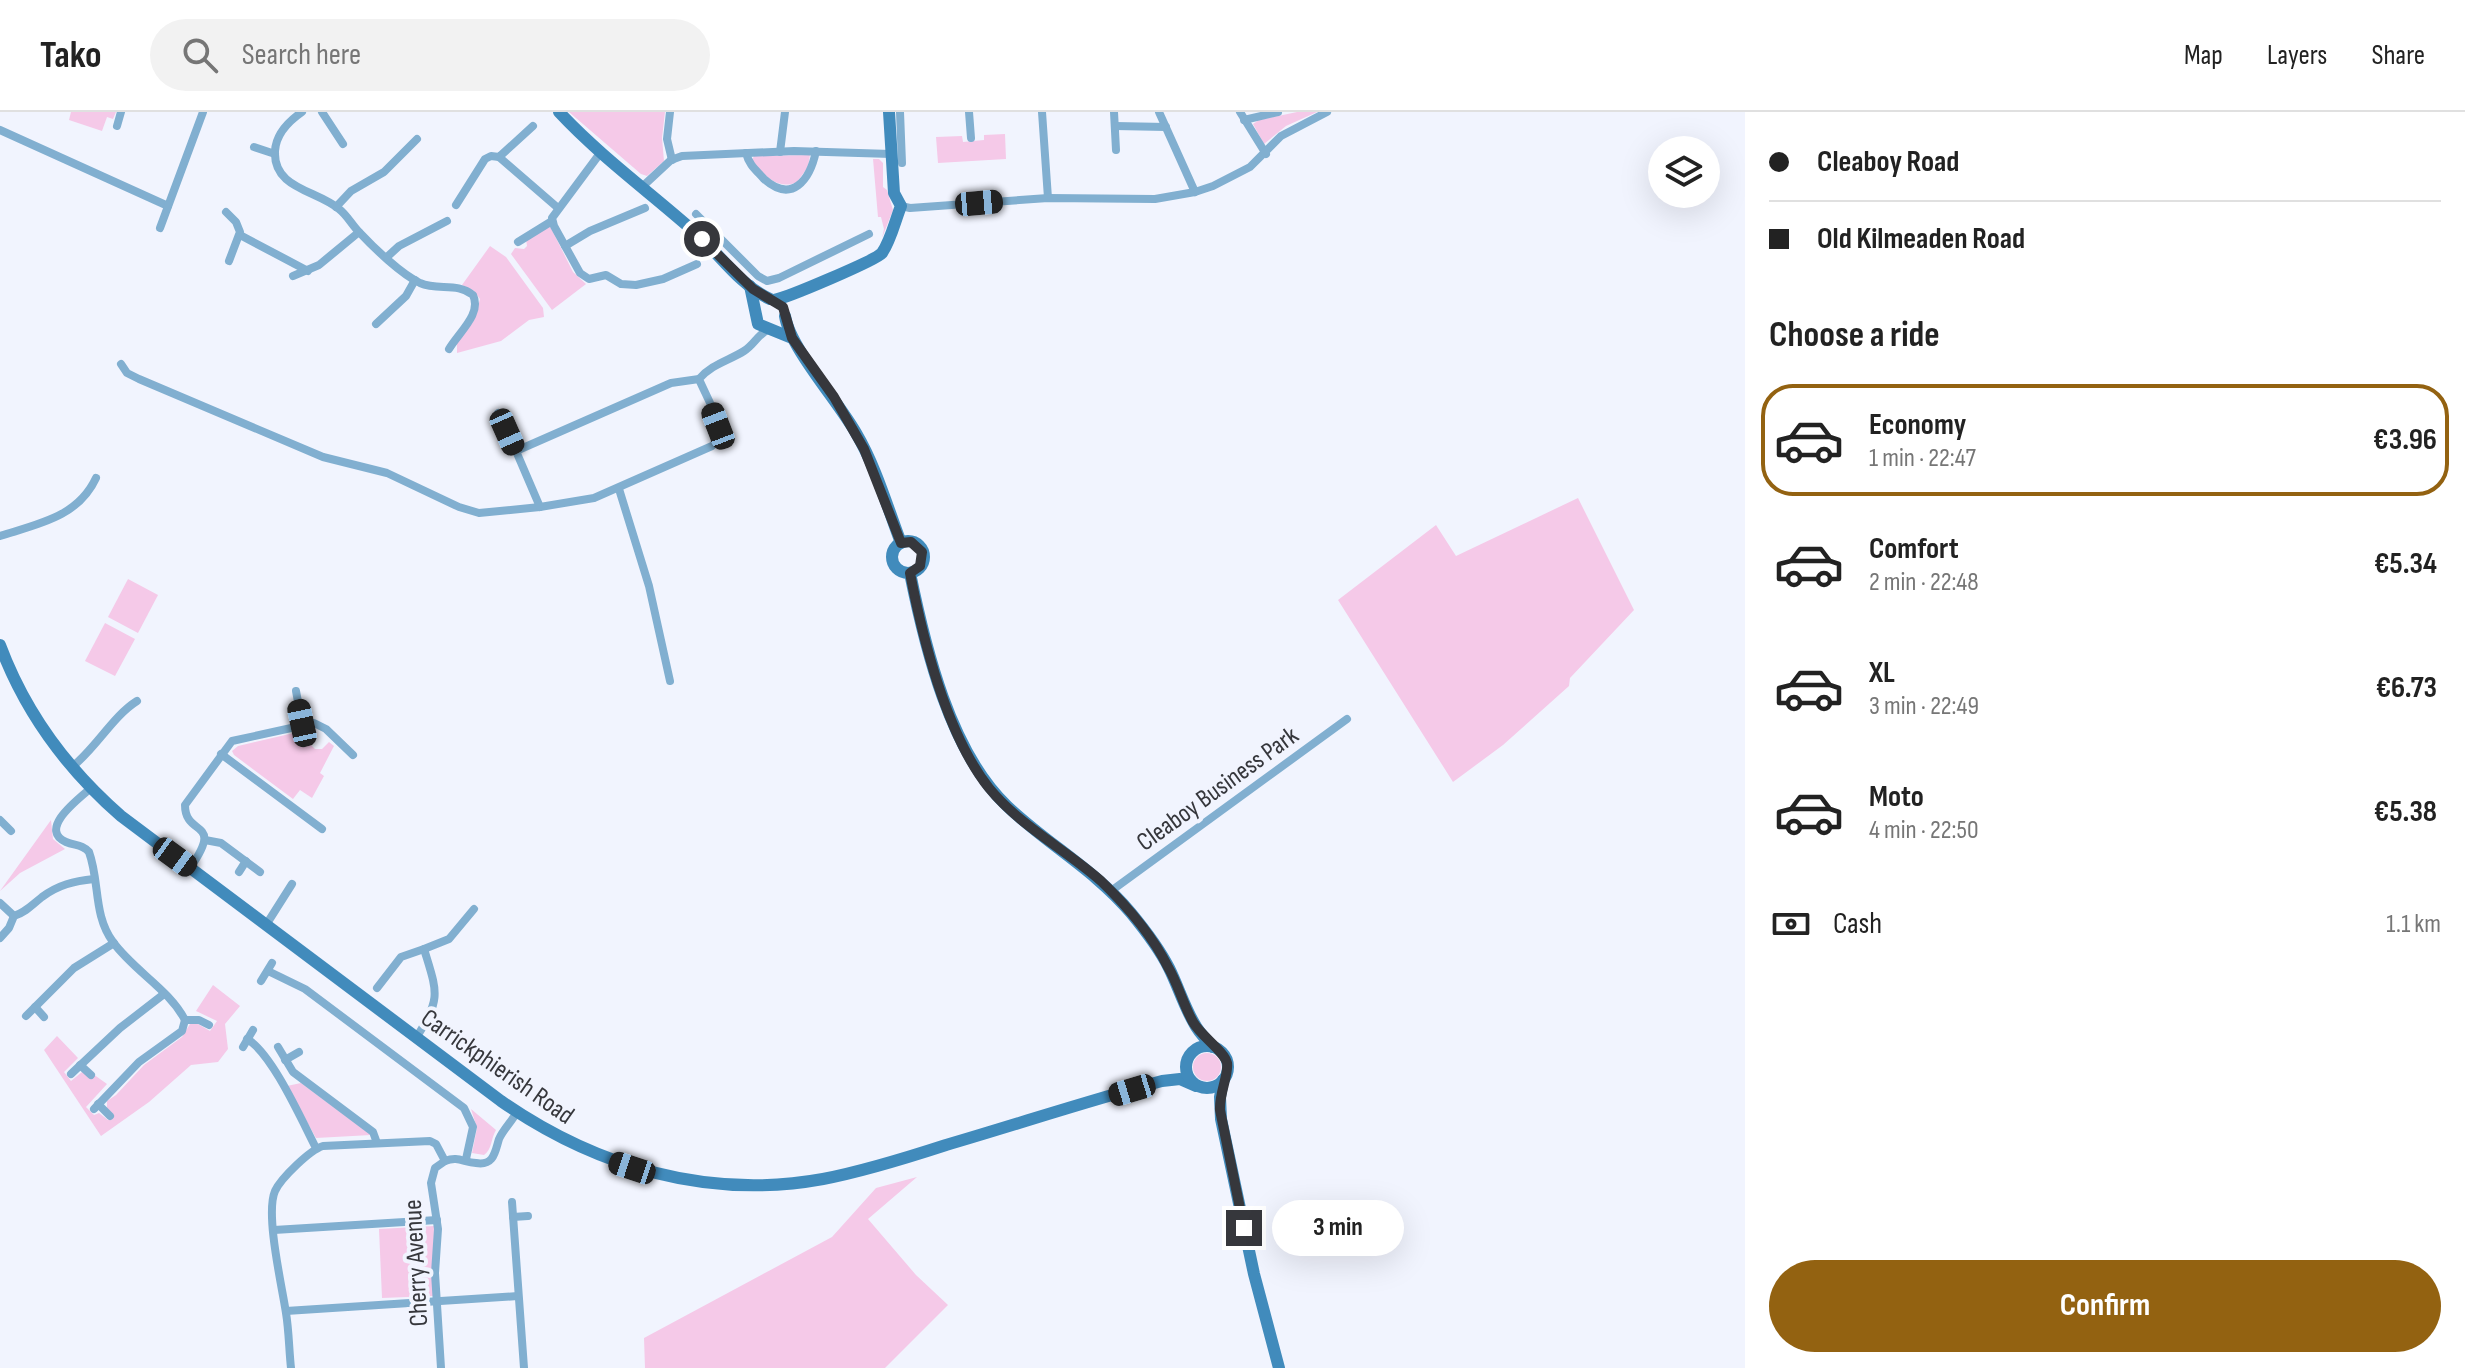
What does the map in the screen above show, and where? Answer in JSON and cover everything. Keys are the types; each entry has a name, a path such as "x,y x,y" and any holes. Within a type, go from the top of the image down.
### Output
{"street":[{"path":"117,126 121,112"},
{"path":"160,228 203,112"},
{"path":"322,112 343,144"},
{"path":"559,112 601,152 767,281 802,268 869,234"},
{"path":"670,112 667,139 672,160"},
{"path":"780,152 785,112"},
{"path":"755,315 761,302 793,295 878,257 885,248 901,206 894,193 889,112"},
{"path":"900,112 902,163"},
{"path":"969,112 971,138"},
{"path":"1042,112 1048,198"},
{"path":"1114,112 1116,150"},
{"path":"1159,112 1195,192"},
{"path":"1266,154 1242,116 1278,112"},
{"path":"901,206 910,208 1048,198 1155,199 1195,192 1242,172 1266,154 1281,136 1327,112"},
{"path":"299,113 281,134 275,154 277,168 286,180 336,207 359,232 415,280 431,286 456,287 471,292 476,302 470,320 449,349"},
{"path":"499,157 533,126"},
{"path":"1115,126 1166,127"},
{"path":"0,130 168,206"},
{"path":"336,207 351,191 384,172 417,139"},
{"path":"254,147 275,154"},
{"path":"643,186 672,160 685,156 816,151 891,154"},
{"path":"746,153 753,168 773,186 784,189 800,185 807,178 816,151"},
{"path":"518,242 552,221 558,208 601,152"},
{"path":"456,205 485,159 491,156 499,157 558,208"},
{"path":"565,246 593,229 645,208"},
{"path":"226,212 236,222 240,235 229,261"},
{"path":"696,214 706,234 750,286 781,304 792,338 858,437 874,470 901,543"},
{"path":"387,257 399,246 447,221"},
{"path":"552,221 584,276 590,279 606,275 628,285 663,279 697,264"},
{"path":"293,276 322,263 359,232"},
{"path":"240,235 308,271"},
{"path":"376,324 406,296 415,280"},
{"path":"750,286 757,330 753,343"},
{"path":"516,451 671,383 699,379 713,366 744,351 761,333 781,325 793,295"},
{"path":"755,315 762,327 792,338"},
{"path":"121,364 127,373 139,379 311,452 387,473 466,509 494,513 586,500 619,489 708,449 718,441 718,426 699,379"},
{"path":"498,413 540,507"},
{"path":"0,536 66,512 84,498 96,478"},
{"path":"619,489 649,586 670,681"},
{"path":"911,542 922,552 920,566 910,573 898,569 892,561 893,550 901,543 911,542"},
{"path":"910,573 922,628 945,701 984,781 1013,812 1111,891 1156,945 1200,1033 1227,1061 1220,1097 1221,1119 1255,1282 1279,1368"},
{"name":"Carrickphierish Road","path":"0,645 27,703 72,767 121,816 517,1112 574,1145 632,1168 693,1181 742,1185 781,1184 863,1170 1158,1082 1172,1076 1188,1058"},
{"path":"295,689 302,723"},
{"path":"72,767 137,701"},
{"name":"Cleaboy Business Park","path":"1111,891 1347,719"},
{"path":"190,868 203,849 205,840 200,829 187,816 185,805 221,754 237,738 302,723 321,725 353,755"},
{"path":"221,754 322,829"},
{"path":"91,788 60,816 56,827 62,840 82,846 89,852 100,915 114,943 185,1020"},
{"path":"299,811 305,801"},
{"path":"0,820 11,831"},
{"path":"205,840 221,843 260,872"},
{"path":"239,872 246,861"},
{"path":"0,938 14,916 61,886 94,879"},
{"path":"266,925 292,884"},
{"path":"0,903 14,916"},
{"path":"377,988 401,957 441,944 453,936 474,909"},
{"path":"26,1016 74,968 114,943"},
{"path":"416,1038 431,1013 435,997 435,984 424,949"},
{"path":"261,981 270,967 305,989 464,1108 473,1127 466,1159"},
{"path":"71,1074 120,1028 164,994"},
{"path":"35,1007 44,1017"},
{"path":"1187,1009 1192,1031 1188,1078 1211,1096 1221,1119"},
{"path":"185,1020 199,1020 209,1025"},
{"path":"110,1116 96,1107 139,1062 182,1031 185,1020"},
{"path":"253,1030 245,1043 258,1046 316,1148"},
{"path":"278,1047 293,1072 373,1132 377,1143"},
{"path":"1188,1058 1199,1048 1213,1047"},
{"path":"285,1060 299,1052"},
{"path":"80,1065 91,1075"},
{"name":"Carrickphierish Road","path":"1158,1082 1180,1079 1198,1086"},
{"path":"1198,1086 1213,1088 1223,1080"},
{"path":"291,1368 286,1311 275,1250 273,1201 276,1189 316,1148 323,1146 430,1141 436,1144 445,1161 456,1158 477,1164 492,1159 500,1137 517,1112"},
{"name":"Cherry Avenue","path":"441,1368 435,1273 437,1220 432,1176 435,1168 445,1161"},
{"path":"512,1202 524,1368"},
{"path":"513,1217 528,1216"},
{"path":"274,1230 437,1220"},
{"path":"286,1311 518,1296"}],"shaded area":[{"path":"71,112 116,112 113,119 107,117 102,131 69,120"},
{"path":"569,112 665,112 662,138 664,161 647,176 641,174"},
{"path":"1297,112 1317,112 1286,126 1264,144 1253,124"},
{"path":"1005,134 1006,159 938,163 936,137 962,136 963,142 984,140 984,135"},
{"path":"810,155 808,167 797,182 790,184 772,180 752,160 754,156"},
{"path":"873,159 883,163 883,187 887,190 893,210 882,238 884,229 881,217 878,217"},
{"path":"550,226 573,272 586,284 552,310 511,254 515,248 524,249 526,239"},
{"path":"490,246 506,257 543,308 544,317 529,320 501,341 457,353 457,340 473,322 480,299 474,291 462,285"},
{"path":"1578,498 1634,610 1570,678 1569,686 1503,745 1453,782 1338,600 1436,525 1456,556"},
{"path":"128,579 158,595 138,633 108,617"},
{"path":"105,623 135,639 115,676 85,661"},
{"path":"298,732 315,749 322,749 329,742 334,746 320,773 324,776 312,798 300,790 293,799 232,751 238,746"},
{"path":"51,820 53,839 65,849 20,873 0,891"},
{"path":"213,985 240,1006 225,1024 228,1049 218,1062 191,1065 149,1102 101,1136 44,1050 57,1036 78,1058 64,1072 71,1081 82,1072 93,1074 107,1084 86,1107 94,1115 99,1113 108,1120 113,1115 107,1108 107,1101 144,1065 182,1037 190,1024 198,1024 210,1031 217,1021 196,1011"},
{"path":"1207,1053 1217,1057 1221,1067 1217,1077 1207,1081 1197,1077 1193,1067 1197,1057"},
{"path":"301,1083 371,1135 316,1138 287,1086"},
{"path":"471,1109 496,1130 484,1155 472,1153 477,1128"},
{"path":"917,1177 868,1219 916,1275 948,1305 885,1368 645,1368 644,1338 832,1237 876,1188"},
{"path":"434,1226 433,1296 382,1298 379,1229"}],"route":[{"path":"702,239 753,289 783,307 792,338 834,397 864,449 901,543 911,542 920,547 923,559 918,569 910,573 920,619 953,721 984,781 1013,812 1086,868 1121,901 1156,945 1200,1033 1225,1056 1227,1071 1221,1090 1220,1110 1244,1228"}]}
